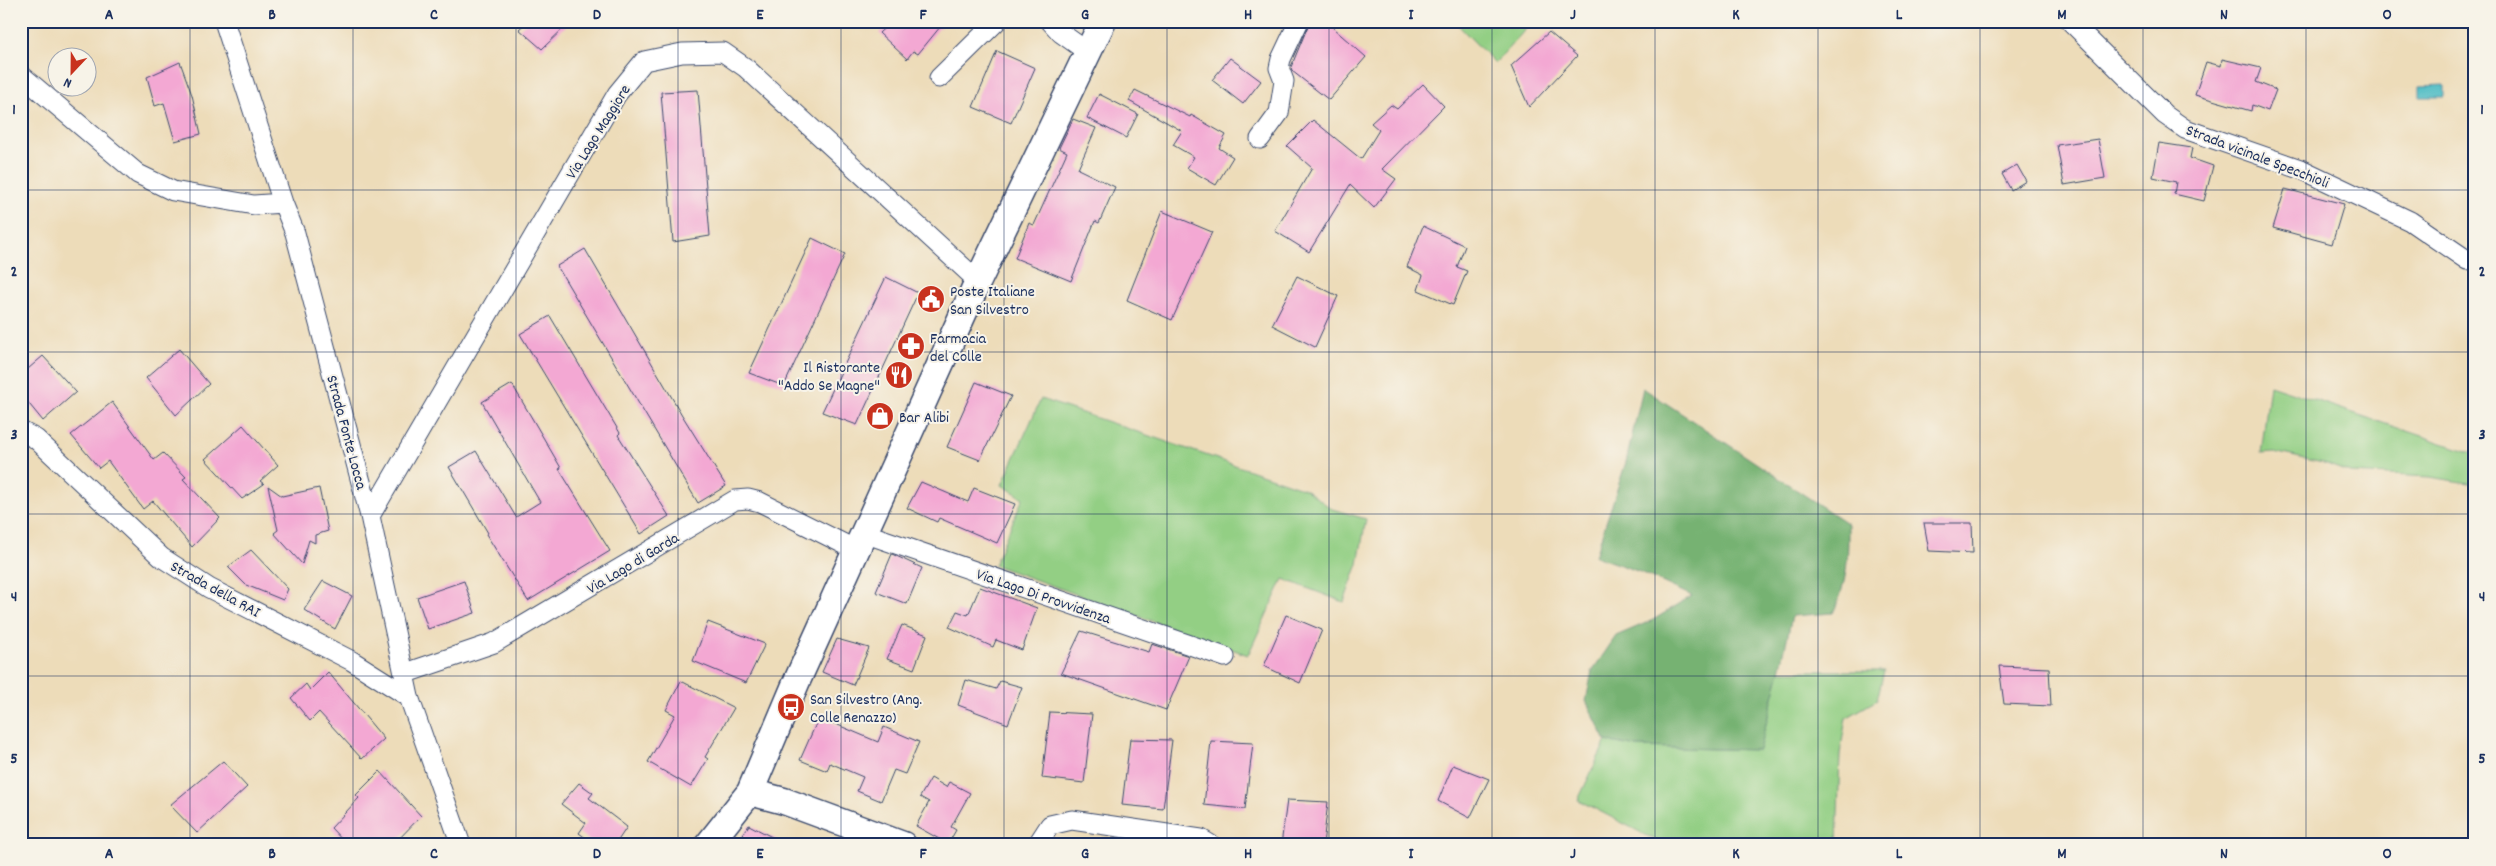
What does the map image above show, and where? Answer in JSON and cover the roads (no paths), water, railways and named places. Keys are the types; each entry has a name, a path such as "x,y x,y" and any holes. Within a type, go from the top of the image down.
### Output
{"street":[{"name":"Strada Fonte Locca","path":"224,21 283,203 295,233 370,516 406,673 409,697 461,845"},
{"path":"939,78 997,21"},
{"path":"1050,21 1061,34 1089,53"},
{"path":"708,845 750,792 796,683 978,281 1103,21"},
{"path":"1260,139 1280,113 1284,81 1279,68 1281,59 1299,21"},
{"name":"Strada vicinale Specchioli","path":"2070,21 2166,115 2185,129 2303,170 2410,221 2467,260"},
{"name":"Via Lago Maggiore","path":"370,516 617,94 644,61 682,53 723,52 746,68 978,281"},
{"path":"21,75 138,174 172,191 254,205 283,203"},
{"name":"Strada della RAI","path":"21,431 36,439 161,557 209,588 352,661 409,697"},
{"name":"Via Lago di Garda","path":"406,673 494,643 735,500 748,498 760,502 860,542"},
{"name":"Via Lago Di Provvidenza","path":"860,542 1225,657"},
{"path":"750,792 784,800 903,845"},
{"path":"1037,845 1050,825 1072,820 1201,839 1211,845"}],"water":[{"path":"2444,85 2444,97 2420,97 2420,86"}],"place":[{"name":"Poste Italiane San Silvestro","path":"931,299"},
{"name":"Farmacia del Colle","path":"911,346"},
{"name":"Il Ristorante \"Addo Se Magne\"","path":"899,375"},
{"name":"Bar Alibi","path":"880,416"},
{"name":"San Silvestro (Ang. Colle Renazzo)","path":"791,707"}]}
